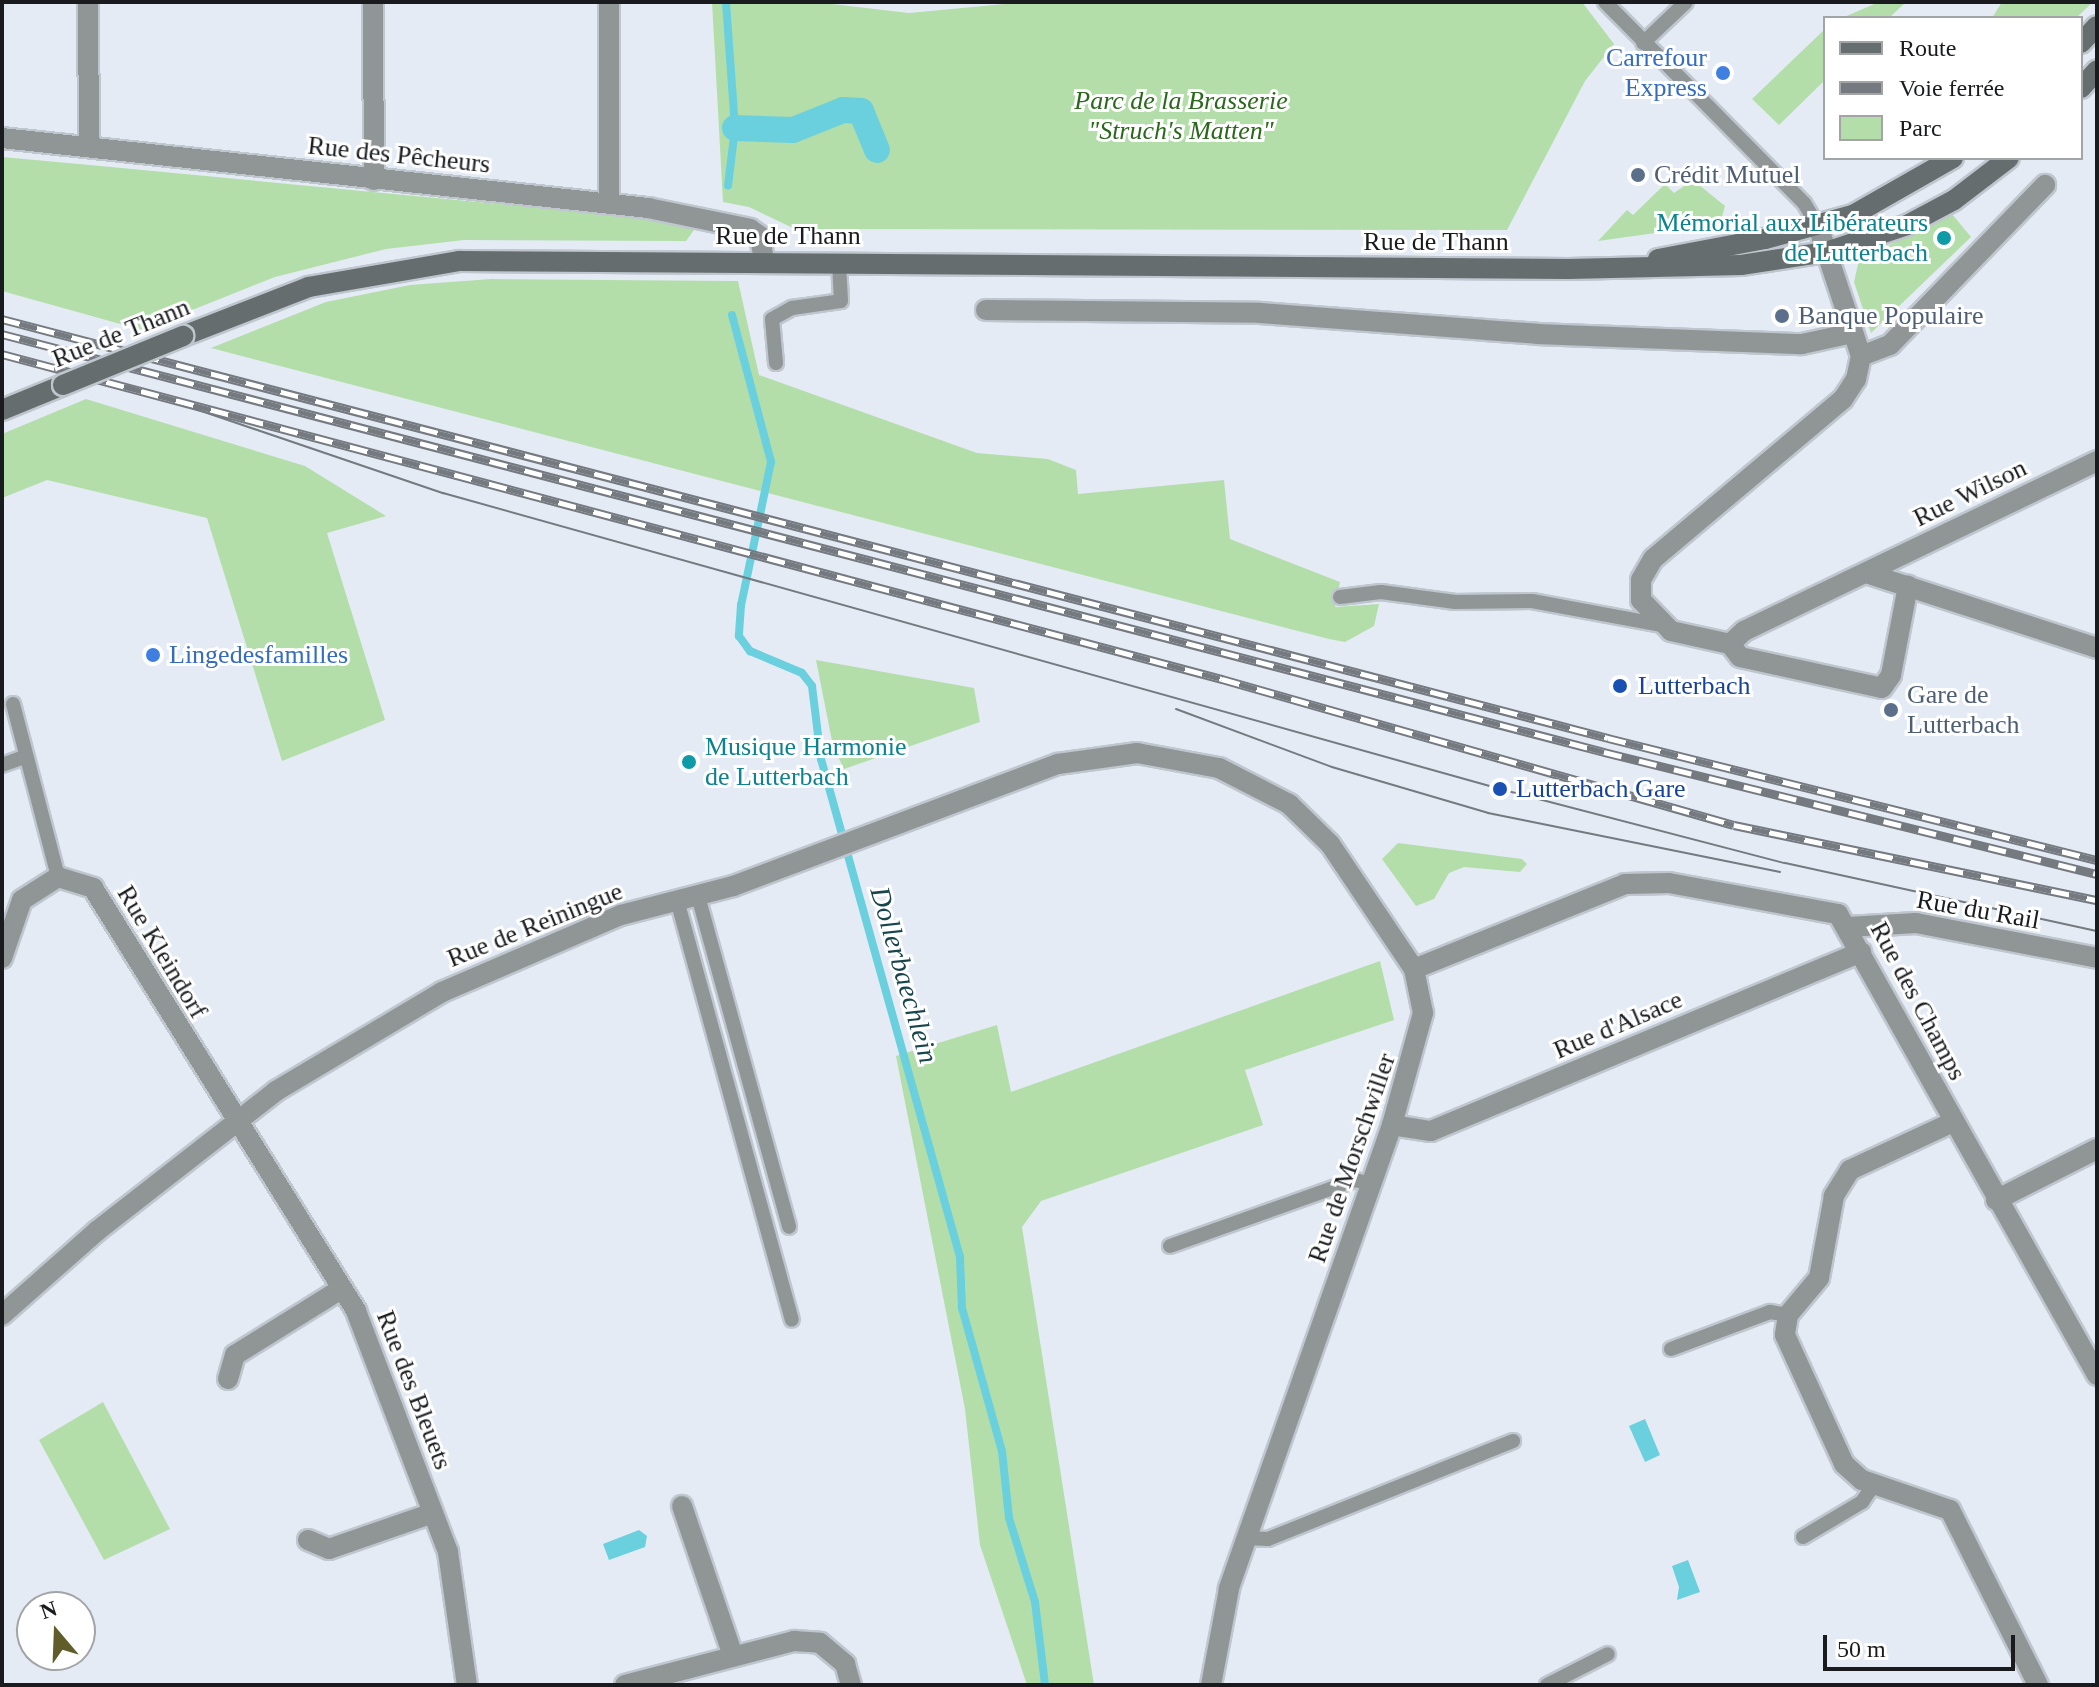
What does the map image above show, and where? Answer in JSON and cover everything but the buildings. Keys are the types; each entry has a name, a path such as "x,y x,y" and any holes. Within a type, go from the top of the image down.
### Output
{"main road":[{"path":"2083,41 2097,26"},
{"path":"2083,86 2097,70"},
{"name":"Rue de Thann","path":"1599,269 1717,249 1818,226 1892,197 1950,160"},
{"name":"Rue de Thann","path":"2,410 309,287 420,265 559,260 1674,269 1826,252 1907,225 1954,200 2006,160"}],"street":[{"path":"88,2 89,146"},
{"path":"373,2 374,180"},
{"path":"609,2 609,202"},
{"name":"Rue des Pêcheurs","path":"2,138 374,180 609,202 750,229 760,236 764,262"},
{"path":"1861,356 1890,345 2045,185"},
{"path":"1818,226 1861,356 1856,379 1843,399 1665,547 1641,580 1641,600 1661,625 1685,636 1730,644 1740,657 1882,688 1891,675 1908,586"},
{"path":"986,310 1260,313 1537,334 1802,344 1853,333"},
{"name":"Rue Wilson","path":"1730,644 1744,631 2097,461"},
{"path":"1866,573 2097,648"},
{"name":"Rue de Reiningue","path":"2,1315 108,1222 235,1121 422,1002 596,925 698,896 1068,761 1117,753 1169,756"},
{"name":"Rue de Morschwiller","path":"1169,756 1240,777 1305,818 1342,861 1414,969 1423,997 1422,1026 1392,1125 1229,1589 1211,1685"},
{"path":"2,958 22,900 58,877"},
{"name":"Rue Kleindorf","path":"58,877 93,888 235,1121"},
{"name":"Rue des Champs","path":"1414,969 1583,899 1640,882 1821,908 1838,914 2097,1375"},
{"name":"Rue du Rail","path":"1848,927 1916,923 2097,958"},
{"name":"Rue d'Alsace","path":"1392,1125 1431,1131 1861,952"},
{"name":"Rue des Bleuets","path":"235,1121 356,1311 448,1552 467,1685"},
{"path":"1953,1122 1850,1170 1834,1196 1819,1278 1788,1315 1785,1335 1844,1464 1874,1484 1950,1510 2038,1685"},
{"path":"1996,1200 2097,1149"},
{"path":"228,1379 235,1355 341,1289"},
{"path":"682,1506 733,1656"},
{"path":"308,1540 329,1549 433,1513"},
{"path":"625,1685 794,1641 820,1643 845,1664 851,1685"}],"lane":[{"path":"1605,2 1804,203 1818,226"},
{"path":"1643,43 1686,2"},
{"path":"776,363 772,319 792,308 841,301 839,263"},
{"path":"1340,597 1381,592 1455,602 1532,601 1661,625"},
{"path":"13,704 24,757 58,877"},
{"path":"2,765 24,757"},
{"path":"698,896 789,1227"},
{"path":"677,900 792,1320"},
{"path":"1170,1246 1355,1180 1372,1184"},
{"path":"1671,1349 1770,1312 1788,1315"},
{"path":"1247,1538 1268,1539 1513,1441"},
{"path":"1803,1537 1862,1502 1874,1484"},
{"path":"1547,1685 1608,1654"}],"green space":[{"name":"Parc de la Brasserie \"Struch's Matten\"","path":"712,2 815,2 909,13 1025,2 1582,2 1614,44 1585,81 1507,230 795,229 749,207 723,202"},
{"path":"1879,2 1906,2 1891,16 1847,16"},
{"path":"2002,2 2093,2 2078,16 1993,16"},
{"path":"1823,31 1823,82 1779,125 1752,99"},
{"path":"2,157 699,223 686,241 464,240 386,249 275,277 142,330 2,291"},
{"path":"1693,180 1725,206 1720,224 1598,241 1627,210 1633,215 1665,184 1674,193"},
{"path":"1952,214 1971,237 1871,333 1854,282 1859,260"},
{"path":"491,279 738,281 759,375 977,453 1048,459 1076,470 1078,494 1224,480 1230,539 1340,582 1335,607 1379,604 1374,626 1345,642 1329,639 211,348 326,302 410,285"},
{"path":"86,399 305,466 386,516 327,533 385,720 282,761 207,518 47,480 2,498 2,434"},
{"path":"816,660 974,688 980,722 844,769 833,746"},
{"path":"1398,843 1522,859 1527,864 1520,872 1464,867 1449,873 1434,899 1416,906 1382,859"},
{"path":"1380,961 1394,1020 1245,1070 1263,1125 1041,1201 1022,1227 1094,1685 1027,1685 980,1545 965,1409 896,1056 997,1025 1011,1092"},
{"path":"103,1402 170,1529 104,1560 39,1440"}],"water":[{"path":"1645,1419 1660,1455 1645,1462 1629,1426"},
{"path":"639,1530 647,1536 645,1547 609,1560 603,1544"},
{"path":"1688,1560 1700,1592 1677,1600 1679,1587 1672,1566"}],"waterway":[{"name":"Dollerbaechlein","path":"726,2 735,128 728,186"},
{"path":"735,128 793,130 843,110 861,111 877,150"},
{"name":"Dollerbaechlein","path":"732,315 771,462 741,605 739,636 750,651 802,673 812,686 821,759 960,1257 962,1308 1002,1451 1009,1518 1035,1602 1045,1685"}],"tram line":[{"path":"128,386 443,493 1500,789 1785,863 2097,931"},
{"path":"1176,709 1332,767 1488,813 1780,872"}],"railway":[{"path":"2,319 1608,738 2097,860"},
{"path":"2,334 1604,752 2097,874"},
{"path":"2,354 1222,679 1734,825 2097,900"}],"place":[{"name":"Carrefour Express","path":"1723,73"},
{"name":"Crédit Mutuel","path":"1638,175"},
{"name":"Mémorial aux Libérateurs de Lutterbach","path":"1944,238"},
{"name":"Banque Populaire","path":"1782,316"},
{"name":"Lingedesfamilles","path":"153,655"},
{"name":"Lutterbach","path":"1620,686"},
{"name":"Gare de Lutterbach","path":"1891,710"},
{"name":"Musique Harmonie de Lutterbach","path":"689,762"},
{"name":"Lutterbach Gare","path":"1500,789"}]}
